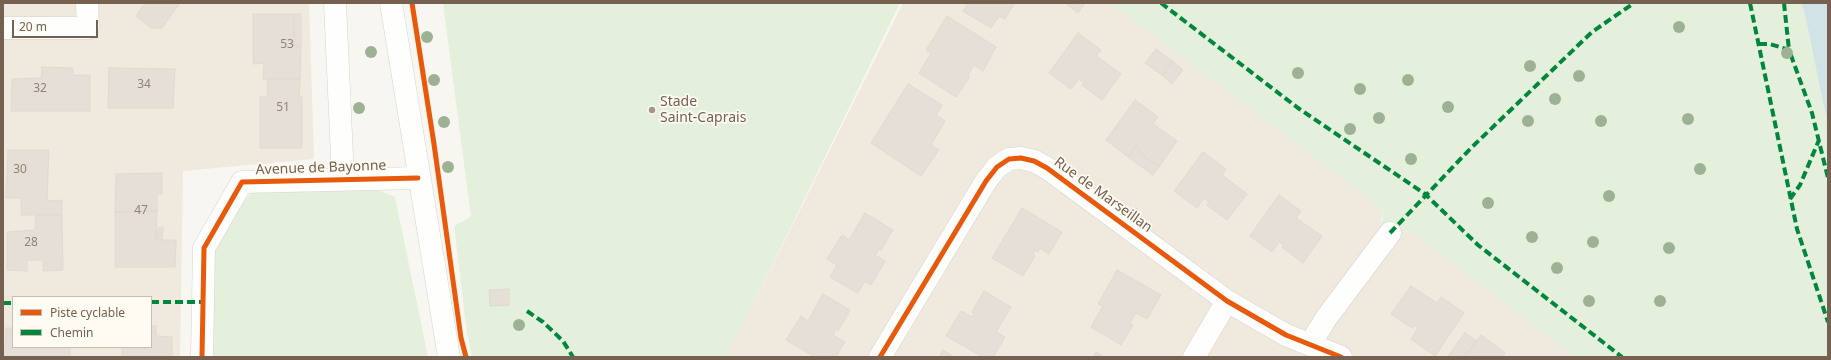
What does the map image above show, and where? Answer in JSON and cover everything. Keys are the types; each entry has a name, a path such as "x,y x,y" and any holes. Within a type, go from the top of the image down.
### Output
{"street":[{"path":"3,28 88,28 87,3"},
{"name":"Avenue de Bayonne","path":"335,3 343,179"},
{"path":"391,3 418,178 449,357"},
{"name":"Rue de Marseillan","path":"880,357 986,181 997,167 1009,159 1021,158 1034,161 1047,168 1227,301 1274,329 1340,357"},
{"name":"Avenue de Bayonne","path":"202,357 204,248 242,182 418,178"},
{"path":"1310,344 1327,317 1390,233"},
{"path":"1194,357 1227,301"}],"shaded area":[{"path":"3,3 309,3 314,159 183,171 180,357 3,357"},
{"path":"903,3 1110,3 1385,211 1380,221 1402,236 1407,231 1412,232 1574,357 725,357 746,319"},
{"path":"1801,3 1828,3 1828,126 1805,14"}],"green space":[{"name":"Stade Saint-Caprais","path":"443,3 900,3 746,319 725,357 472,357 467,333 454,226 471,217"},
{"path":"1110,3 1828,3 1828,357 1574,357 1412,232 1407,231 1402,236 1397,238 1390,233 1380,225 1385,211"},
{"path":"373,188 395,197 428,357 212,357 215,251 240,204 254,191"}],"building":[{"path":"145,3 180,3 162,28 151,28 136,16"},
{"path":"968,3 1015,3 1005,19 999,16 991,28 963,11"},
{"path":"1065,3 1085,3 1078,13"},
{"path":"253,14 294,14 294,46 301,46 300,79 263,79 264,63 253,64"},
{"path":"294,14 301,14 301,46 294,46"},
{"path":"947,16 996,47 983,71 974,65 968,75 969,78 956,97 919,73 931,53 926,50"},
{"path":"1078,33 1101,50 1096,56 1121,74 1102,100 1082,85 1084,83 1079,79 1071,89 1049,73"},
{"path":"1156,49 1172,61 1162,75 1145,63"},
{"path":"1172,61 1183,70 1172,84 1162,75"},
{"path":"42,67 73,68 73,75 90,75 90,111 11,111 12,79 41,78"},
{"path":"109,68 175,69 173,108 108,108"},
{"path":"267,79 300,79 299,97 302,97 302,148 260,148 260,97 268,96"},
{"path":"908,84 942,105 936,115 945,121 931,145 939,150 921,176 871,143"},
{"path":"1135,100 1158,117 1153,124 1177,141 1159,167 1139,152 1141,150 1136,146 1128,157 1106,140"},
{"path":"1136,146 1141,150 1139,152 1159,167 1153,175 1128,157"},
{"path":"8,150 49,150 47,201 62,200 62,215 21,215 21,198 6,198"},
{"path":"1203,152 1226,169 1222,175 1247,194 1227,220 1207,205 1209,202 1204,198 1197,208 1174,191"},
{"path":"162,173 162,194 157,194 157,211 115,212 116,174"},
{"path":"1279,195 1301,211 1296,218 1322,236 1303,263 1282,247 1284,245 1279,242 1272,252 1250,236"},
{"path":"1022,208 1062,232 1049,254 1040,248 1038,252 1035,250 1033,254 1035,256 1023,276 992,258"},
{"path":"157,211 156,240 176,240 175,267 115,267 115,212"},
{"path":"865,213 893,230 881,250 879,249 875,255 885,261 871,285 865,281 858,293 830,277 837,265 827,259 842,235 849,240"},
{"path":"36,215 62,215 63,270 43,271 43,260 27,260 27,271 7,270 7,232 35,230"},
{"path":"163,227 162,240 156,240 158,228"},
{"path":"1117,270 1161,295 1147,319 1136,313 1130,323 1133,325 1121,345 1091,327 1103,306 1098,304"},
{"path":"1411,286 1437,303 1441,297 1464,313 1435,356 1411,339 1418,328 1414,325 1412,328 1391,314"},
{"path":"509,289 509,305 490,306 489,290"},
{"path":"984,291 1011,307 996,332 1005,337 993,357 983,357 946,336 961,311 972,317 974,313 972,312"},
{"path":"823,294 850,310 838,331 836,329 833,335 845,342 836,357 815,357 786,340 801,316 808,321"},
{"path":"152,326 156,326 156,336 172,337 172,357 122,357 122,348 152,348"},
{"path":"6,328 12,328 12,348 70,348 70,357 3,357 3,350 5,350"},
{"path":"1465,333 1477,341 1464,357 1447,357"},
{"path":"1481,335 1505,353 1502,357 1464,357"},
{"path":"943,350 954,357 939,357"},
{"path":"1096,352 1104,357 1093,357"}],"marked path":[{"path":"1161,3 1298,108 1425,194 1478,245 1622,357"},
{"path":"1390,233 1471,148 1592,32 1634,3"},
{"path":"1750,3 1797,229 1828,322"},
{"path":"1784,3 1789,50"},
{"path":"1759,44 1770,44 1789,50 1812,113 1828,178"},
{"path":"1790,199 1800,185 1819,140"},
{"path":"152,302 203,302"},
{"path":"3,303 12,303"},
{"path":"527,311 543,322 563,341 573,357"}],"cycle path":[{"path":"412,3 434,144 461,338 466,357"},
{"path":"880,357 986,181 997,167 1009,159 1021,158 1034,161 1047,168 1227,301 1286,335 1341,357"},
{"path":"202,357 204,248 242,182 418,178"}],"place":[{"name":"Stade Saint-Caprais","path":"652,110"}]}
